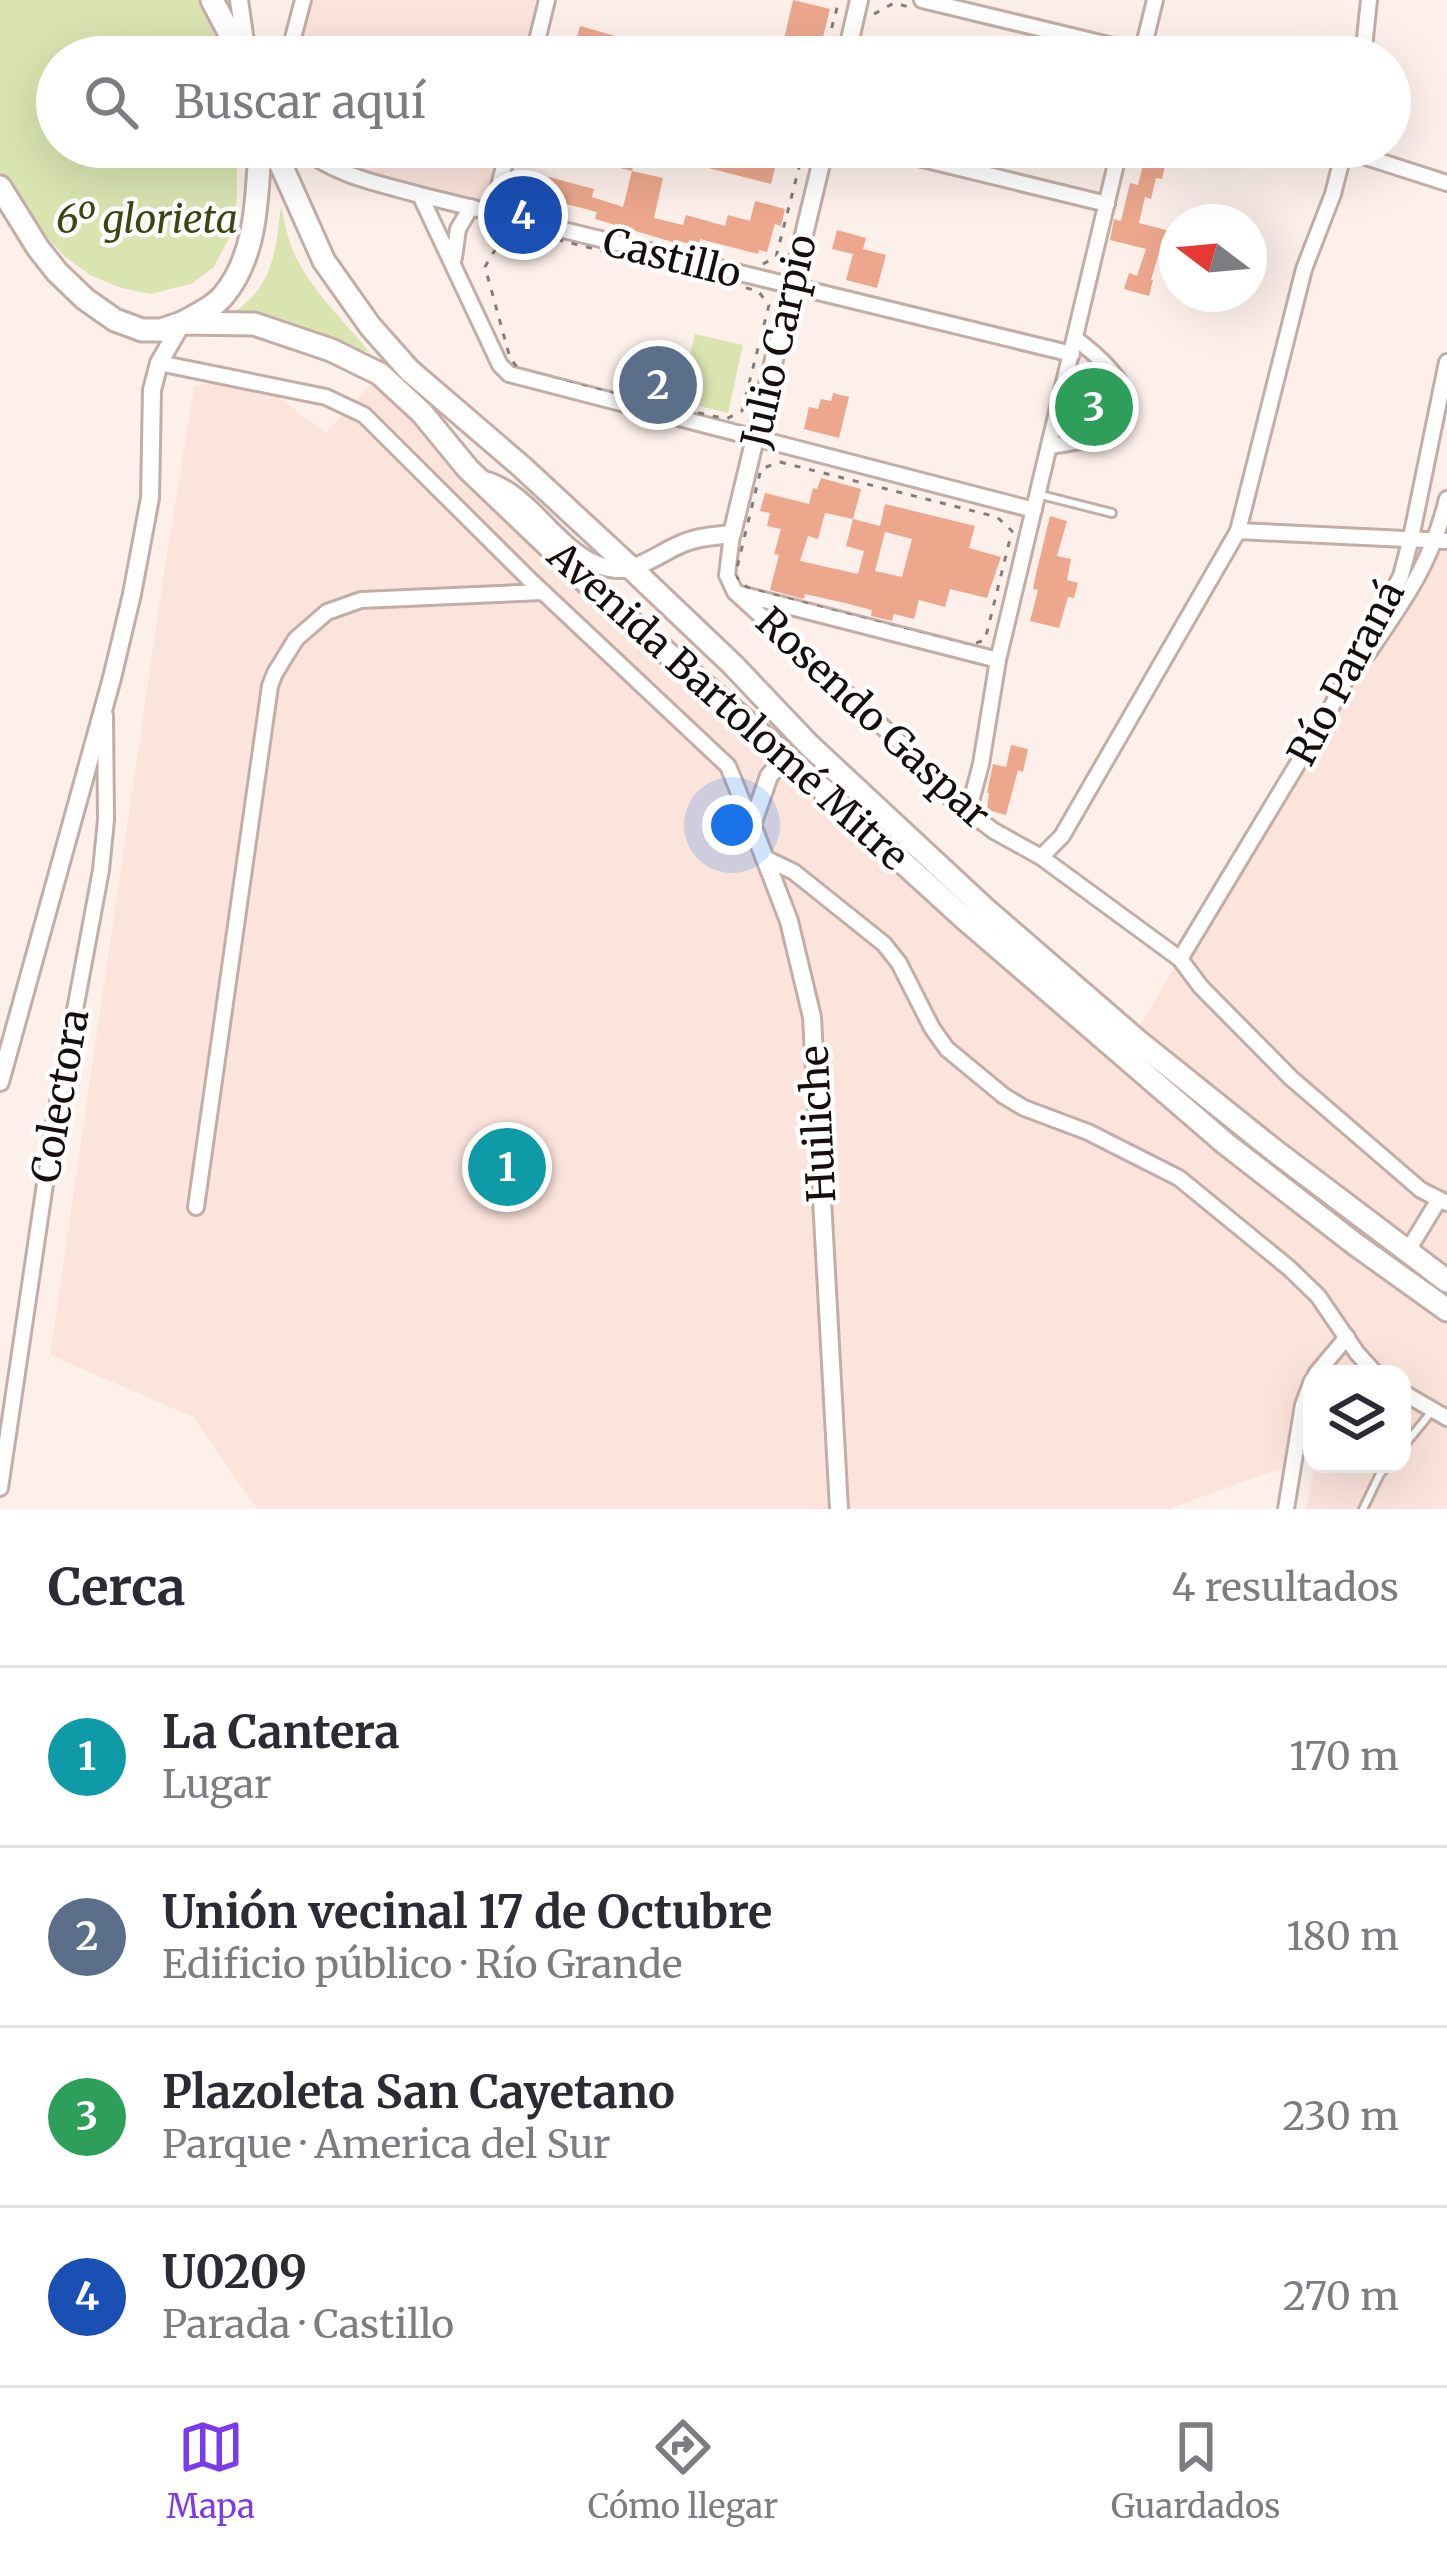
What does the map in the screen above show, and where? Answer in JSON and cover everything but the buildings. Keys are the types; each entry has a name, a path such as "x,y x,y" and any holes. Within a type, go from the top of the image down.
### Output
{"main road":[{"path":"212,0 233,36"},
{"path":"182,323 223,297 239,272 248,248 259,168"},
{"name":"Avenida Bartolomé Mitre","path":"282,168 324,261 409,370 631,568 809,746 984,908 1139,1042 1444,1279"},
{"name":"Avenida Bartolomé Mitre","path":"0,187 47,260 71,287 115,320 142,331 182,323 254,324 380,374 405,395 479,479 618,612 965,919 1226,1144 1447,1310"}],"street":[{"path":"239,0 243,36"},
{"path":"294,36 303,0"},
{"path":"538,36 547,0"},
{"path":"851,36 859,0"},
{"path":"1146,36 1155,0"},
{"path":"1366,36 1370,0"},
{"path":"919,4 1059,36"},
{"name":"Castillo","path":"330,168 420,195 792,288 1074,347"},
{"path":"492,213 504,168"},
{"name":"Julio Carpio","path":"732,534 820,168"},
{"path":"959,168 1107,204"},
{"path":"968,813 998,660 1115,168"},
{"path":"1041,856 1062,836 1238,532 1304,268 1340,168"},
{"path":"1403,168 1447,183"},
{"path":"420,195 500,365 509,374 665,410 756,439 1036,502"},
{"path":"454,264 454,240 471,208"},
{"path":"0,1082 132,594 150,498 152,390 159,363 182,323"},
{"path":"1049,446 1101,436 1120,422 1125,411 1125,387 1118,378 1074,347"},
{"name":"Río Paraná","path":"1180,959 1327,715 1401,576 1447,362"},
{"path":"159,363 326,397 364,415 728,766 752,825"},
{"path":"479,479 511,492 568,545 593,563 613,569 631,568 688,541 732,534"},
{"path":"1327,715 1442,540 1447,499"},
{"path":"1238,532 1442,540"},
{"name":"Rosendo Gaspar","path":"732,534 727,575 735,592 891,734 950,798 994,831 1041,856 1180,959 1201,987 1291,1078 1421,1190 1442,1202"},
{"path":"196,1207 274,674 296,639 327,612 361,600 543,592"},
{"path":"735,592 998,660"},
{"name":"Colectora","path":"0,1488 54,1123 101,870 106,820 105,704"},
{"path":"752,825 769,776 786,756"},
{"name":"Huiliche","path":"752,825 789,921 812,1017 839,1509"},
{"path":"763,857 794,872 884,944 947,1049 987,1083 1024,1108 1088,1132 1179,1178 1304,1282 1368,1365"},
{"path":"1407,1252 1442,1202"},
{"path":"1324,1365 1347,1337"},
{"path":"1411,1397 1440,1414"},
{"path":"1286,1509 1303,1405"}],"lane":[{"path":"1036,502 1112,513"},
{"path":"1411,1440 1440,1414"},
{"path":"1364,1509 1381,1473"}],"path":[{"path":"830,36 835,0"},
{"path":"871,24 874,14 894,3 919,4"},
{"path":"776,257 799,168"},
{"path":"528,232 758,291 769,305 742,410 726,419 665,410 521,372 510,358 485,267 502,240 528,232"},
{"path":"780,462 997,517 1012,532 985,640 966,646 748,588 735,576 761,469 780,462"}],"shaded area":[{"path":"303,0 547,0 538,36 294,36"},
{"path":"333,168 504,168 492,213"},
{"path":"245,372 326,433 380,374 468,469 1124,1054 1401,576 1411,538 1447,541 1447,1509 1306,1509 1313,1473 1411,1473 1411,1365 1303,1365 1303,1460 1169,1509 257,1509 193,1417 50,1355 194,387"}],"green space":[{"name":"6º glorieta","path":"0,0 199,0 216,36 36,36 36,168 237,168 230,236 214,267 191,284 150,294 90,275 64,256 0,176"},
{"path":"281,206 290,243 305,273 370,353 274,317 236,311 266,277"},
{"path":"695,334 743,345 728,413 679,401"},
{"path":"1099,373 1112,382 1114,401 1106,427 1095,429 1083,424 1074,412 1082,381"}],"place":[{"name":"U0209","path":"523,215"},
{"name":"Unión vecinal 17 de Octubre","path":"658,385"},
{"name":"Plazoleta San Cayetano","path":"1094,407"},
{"name":"La Cantera","path":"507,1167"}]}
